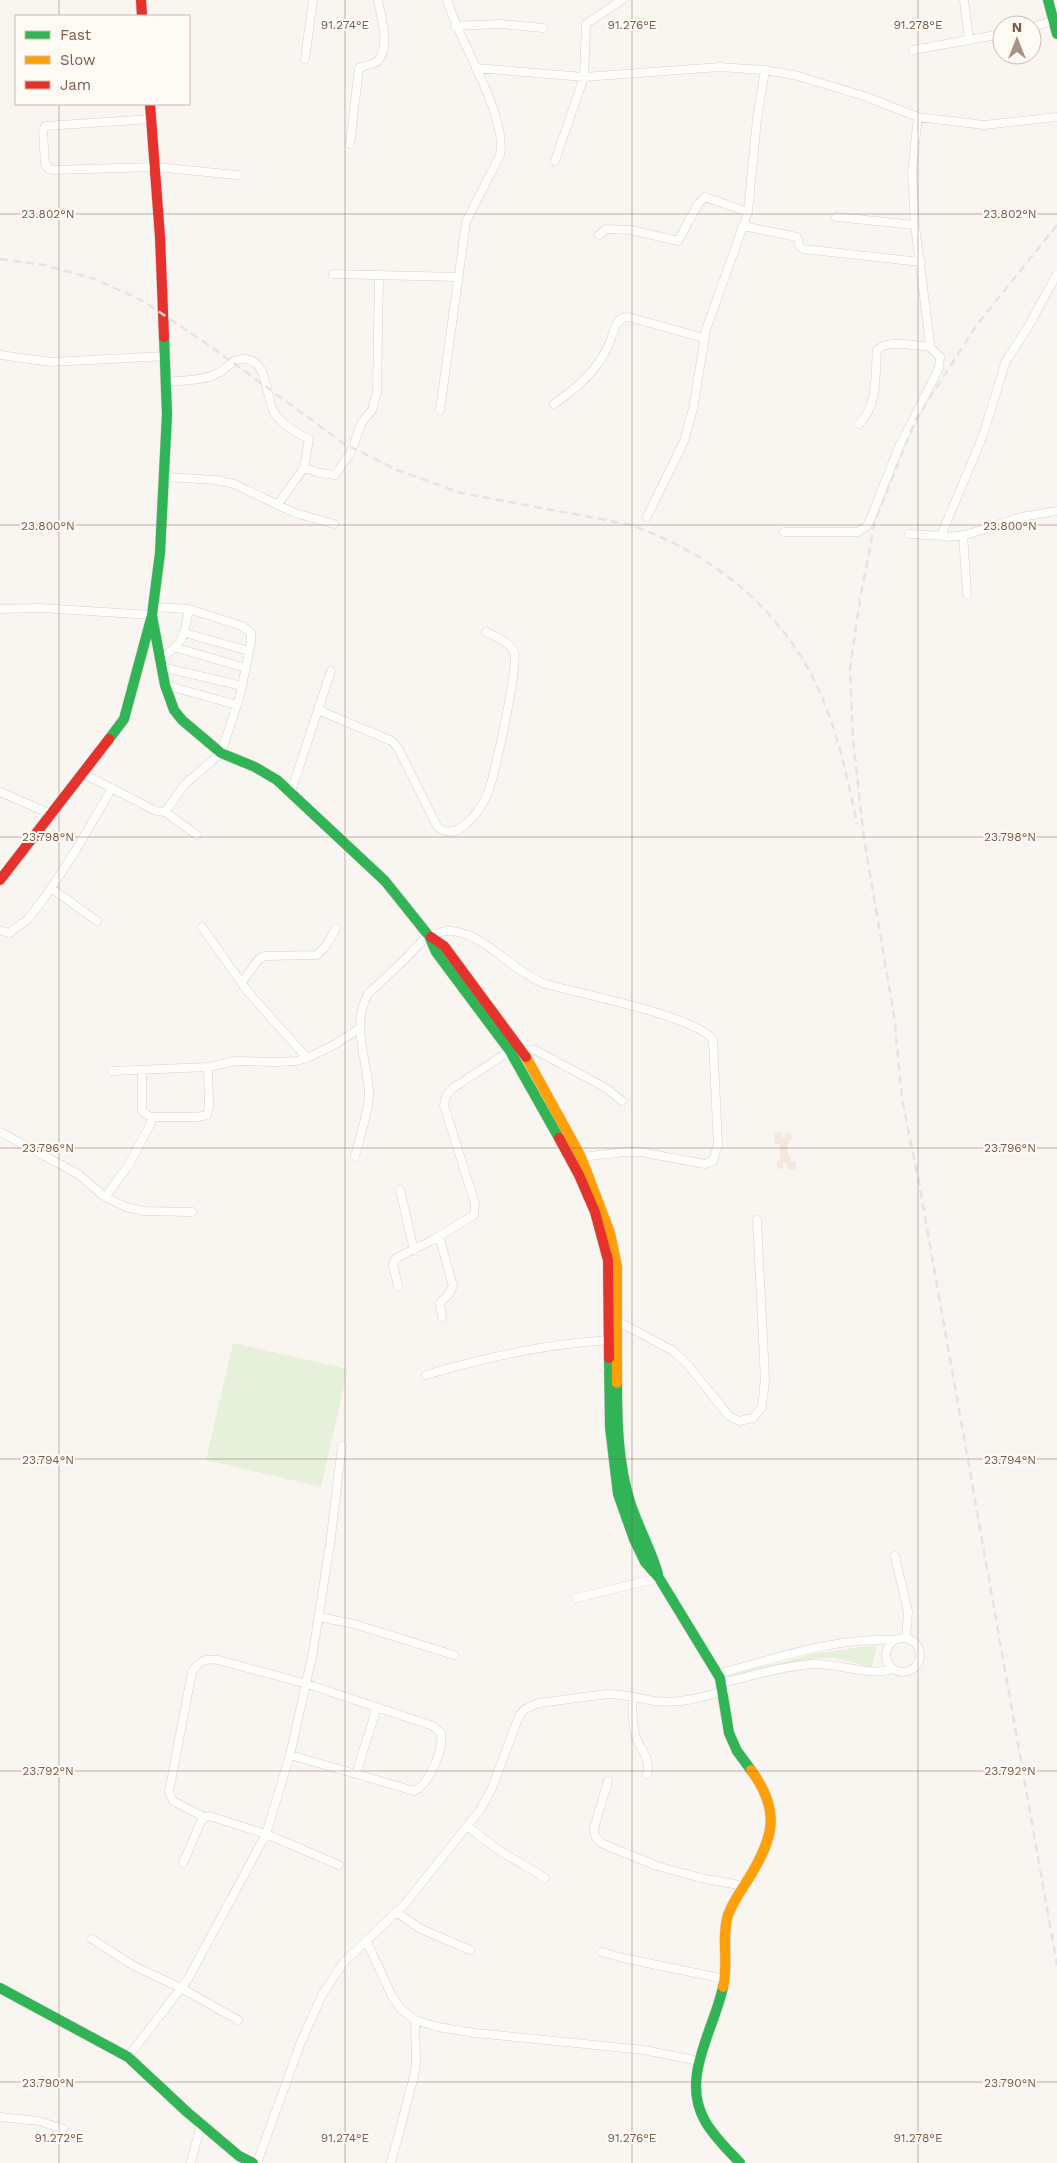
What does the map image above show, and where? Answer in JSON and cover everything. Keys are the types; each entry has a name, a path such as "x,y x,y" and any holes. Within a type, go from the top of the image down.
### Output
{"street":[{"path":"141,0 142,15"},
{"path":"305,59 313,0"},
{"path":"350,144 359,68 377,62 382,52 384,39 378,0"},
{"path":"440,410 466,222 500,155 501,148 500,127 476,68 455,26 447,0"},
{"path":"555,160 584,77 586,24 622,0"},
{"path":"964,0 969,40"},
{"path":"1048,0 1057,34"},
{"path":"1042,24 1054,21"},
{"path":"455,26 500,24 543,28"},
{"path":"913,50 992,36"},
{"path":"476,68 584,77 720,67 765,70 798,76 864,96 918,117 984,124 1057,117"},
{"path":"647,517 684,441 692,409 704,338 748,212 757,119 765,70"},
{"path":"0,880 124,719 153,611 158,581 166,477 167,382 156,167 150,105"},
{"path":"918,117 912,171 915,225 930,341 928,345"},
{"path":"151,119 45,126 42,131 45,164 48,169 52,170 156,167 236,175"},
{"path":"599,235 606,229 625,230 678,241 698,204 706,197 748,212"},
{"path":"836,217 915,225"},
{"path":"743,226 797,236 800,247 803,249 921,262"},
{"path":"333,274 458,277"},
{"path":"945,536 942,531 982,438 1006,361 1028,327 1057,274"},
{"path":"304,468 334,475 351,452 362,422 368,416 374,404 377,392 379,275"},
{"path":"554,404 576,389 590,375 610,343 616,323 622,317 636,319 704,338"},
{"path":"784,532 858,532 868,525 898,449 939,368 940,357 928,345 890,344 879,348 877,350 872,403 866,417 859,424"},
{"path":"0,356 51,362 166,356"},
{"path":"167,382 217,374 238,359 245,358 254,361 260,368 269,401 275,413 285,425 309,439 304,468 278,504"},
{"path":"166,477 230,483 306,516 334,524"},
{"path":"910,534 963,535 1021,517 1057,511"},
{"path":"963,535 968,594"},
{"path":"0,609 40,608 153,611 188,609 248,630 252,636 246,668 237,705 221,753 185,784 165,812"},
{"path":"161,663 177,648 185,633 188,609"},
{"path":"153,611 165,685 174,710 182,720 221,753 265,772 291,792 385,882 429,936 436,952 510,1051 522,1056 583,1173 614,1245 617,1267 617,1322 613,1340"},
{"path":"318,710 392,741 398,748 437,826 445,832 457,830 472,818 487,795 509,703 514,671 515,655 511,647 486,632"},
{"path":"185,633 249,651"},
{"path":"177,648 246,668"},
{"path":"161,663 242,686"},
{"path":"291,792 331,671"},
{"path":"165,685 237,705"},
{"path":"82,773 156,811 165,812 197,835"},
{"path":"0,930 10,933 16,926 26,921 79,847 112,788"},
{"path":"0,792 51,814"},
{"path":"51,888 97,921"},
{"path":"202,927 242,982 307,1058"},
{"path":"242,982 258,960 264,956 317,955 326,946 336,928"},
{"path":"355,1156 369,1094 360,1028 360,1012 368,994 429,936 448,931 464,934 478,940 507,962 543,983 652,1012 709,1034 714,1040 718,1145 713,1161 706,1164 640,1152 581,1157"},
{"path":"429,936 444,946 522,1056 581,1157 583,1173 607,1254 613,1340 611,1448 618,1494 634,1539 645,1562 659,1578 721,1683 725,1716 733,1742 764,1786 771,1809 772,1822 764,1853 730,1912 726,1925 725,1979 699,2061 696,2077 696,2096 703,2117 740,2163"},
{"path":"112,1071 208,1067 236,1061 287,1062 307,1058 334,1045 360,1028"},
{"path":"522,1056 535,1050 606,1088 622,1101"},
{"path":"398,1286 393,1264 396,1258 414,1250 474,1215 475,1209 444,1105 446,1096 453,1088 510,1051"},
{"path":"142,1070 142,1110 144,1113 151,1117 197,1118 207,1115 209,1106 208,1067"},
{"path":"105,1197 135,1156 151,1125 151,1117"},
{"path":"0,1132 78,1174 105,1197 126,1207 144,1211 192,1212"},
{"path":"400,1190 414,1250"},
{"path":"617,1322 672,1350 688,1365 729,1416 739,1421 754,1418 762,1407 765,1379 757,1220"},
{"path":"439,1236 453,1286 449,1294 440,1303 442,1317"},
{"path":"426,1376 490,1357 613,1340"},
{"path":"128,2058 188,1979 266,1834 290,1755 307,1684 330,1544 342,1446"},
{"path":"895,1556 908,1612 906,1638"},
{"path":"576,1598 659,1578"},
{"path":"319,1617 373,1630 454,1655"},
{"path":"258,2163 301,2042 323,1992 343,1963 404,1905 480,1810 492,1788 519,1716 525,1709 539,1703 607,1694 656,1701 680,1702 721,1683 829,1646 858,1641 906,1638 916,1643 920,1658 918,1663 909,1670 899,1671 889,1665 886,1654 887,1648 895,1640"},
{"path":"290,1755 414,1791 419,1789 428,1778 442,1747 442,1740 438,1729 307,1684 218,1660 204,1660 197,1664 192,1672 169,1792 173,1801 204,1817 209,1816 266,1834 339,1865"},
{"path":"721,1683 813,1664 841,1666 872,1672 894,1669"},
{"path":"633,1697 633,1723 636,1738 648,1759 647,1774"},
{"path":"356,1774 378,1708"},
{"path":"608,1781 594,1828 594,1835 597,1840 657,1866 702,1878 744,1886"},
{"path":"183,1863 204,1817"},
{"path":"467,1826 497,1849 545,1878"},
{"path":"396,1912 421,1929 470,1950"},
{"path":"92,1939 134,1966 181,1988 238,2020"},
{"path":"366,1940 392,1996 401,2009 415,2020 438,2027 476,2033 644,2050 699,2061"},
{"path":"602,1952 725,1979"},
{"path":"0,1988 128,2058 238,2160 254,2163"},
{"path":"391,2163 414,2076 416,2062 415,2020"},
{"path":"0,2117 39,2121 63,2129"},
{"path":"191,2163 201,2124"}],"shaded area":[{"path":"781,1132 782,1138 785,1137 785,1134 791,1133 792,1140 789,1140 789,1144 787,1144 788,1155 791,1156 791,1162 796,1161 796,1170 787,1169 787,1163 783,1163 783,1168 777,1169 777,1161 780,1161 780,1144 775,1144 774,1133"}],"green space":[{"path":"233,1343 348,1369 321,1487 206,1460"},
{"path":"877,1645 872,1667 835,1658 817,1658 730,1678 728,1676 817,1653"}],"railway":[{"path":"1057,225 976,326 915,421 875,521 860,599 850,669 853,739 864,839 894,1015 902,1099 919,1183 1057,1965"},
{"path":"0,259 44,265 95,279 143,301 213,348 343,443 397,470 461,493 627,524 658,536 716,568 766,611 806,665 821,695 833,726 857,824"}],"traffic: fast":[{"path":"1048,0 1057,34"},
{"path":"109,739 124,719 152,615 160,553 167,414 164,337"},
{"path":"152,616 165,685 174,710 182,720 221,753 255,767 277,780 385,881 429,936 436,952 510,1051 559,1138"},
{"path":"609,1358 610,1427 618,1494 634,1539 645,1562 659,1578 720,1678 729,1733 737,1751 751,1770"},
{"path":"617,1383 619,1443 626,1487 633,1511 658,1574"},
{"path":"723,1987 701,2054 696,2088 698,2105 705,2121 717,2138 740,2163"},
{"path":"0,1988 128,2057 187,2112 239,2156 253,2163"}],"traffic: slow":[{"path":"526,1057 581,1157 610,1233 617,1267 617,1383"},
{"path":"723,1987 725,1978 725,1933 728,1915 764,1850 771,1824 767,1798 751,1770"}],"traffic: jam":[{"path":"141,0 142,15"},
{"path":"150,105 160,237 164,337"},
{"path":"0,880 109,739"},
{"path":"431,937 444,946 526,1057"},
{"path":"559,1138 579,1175 595,1212 608,1260 609,1358"}]}
